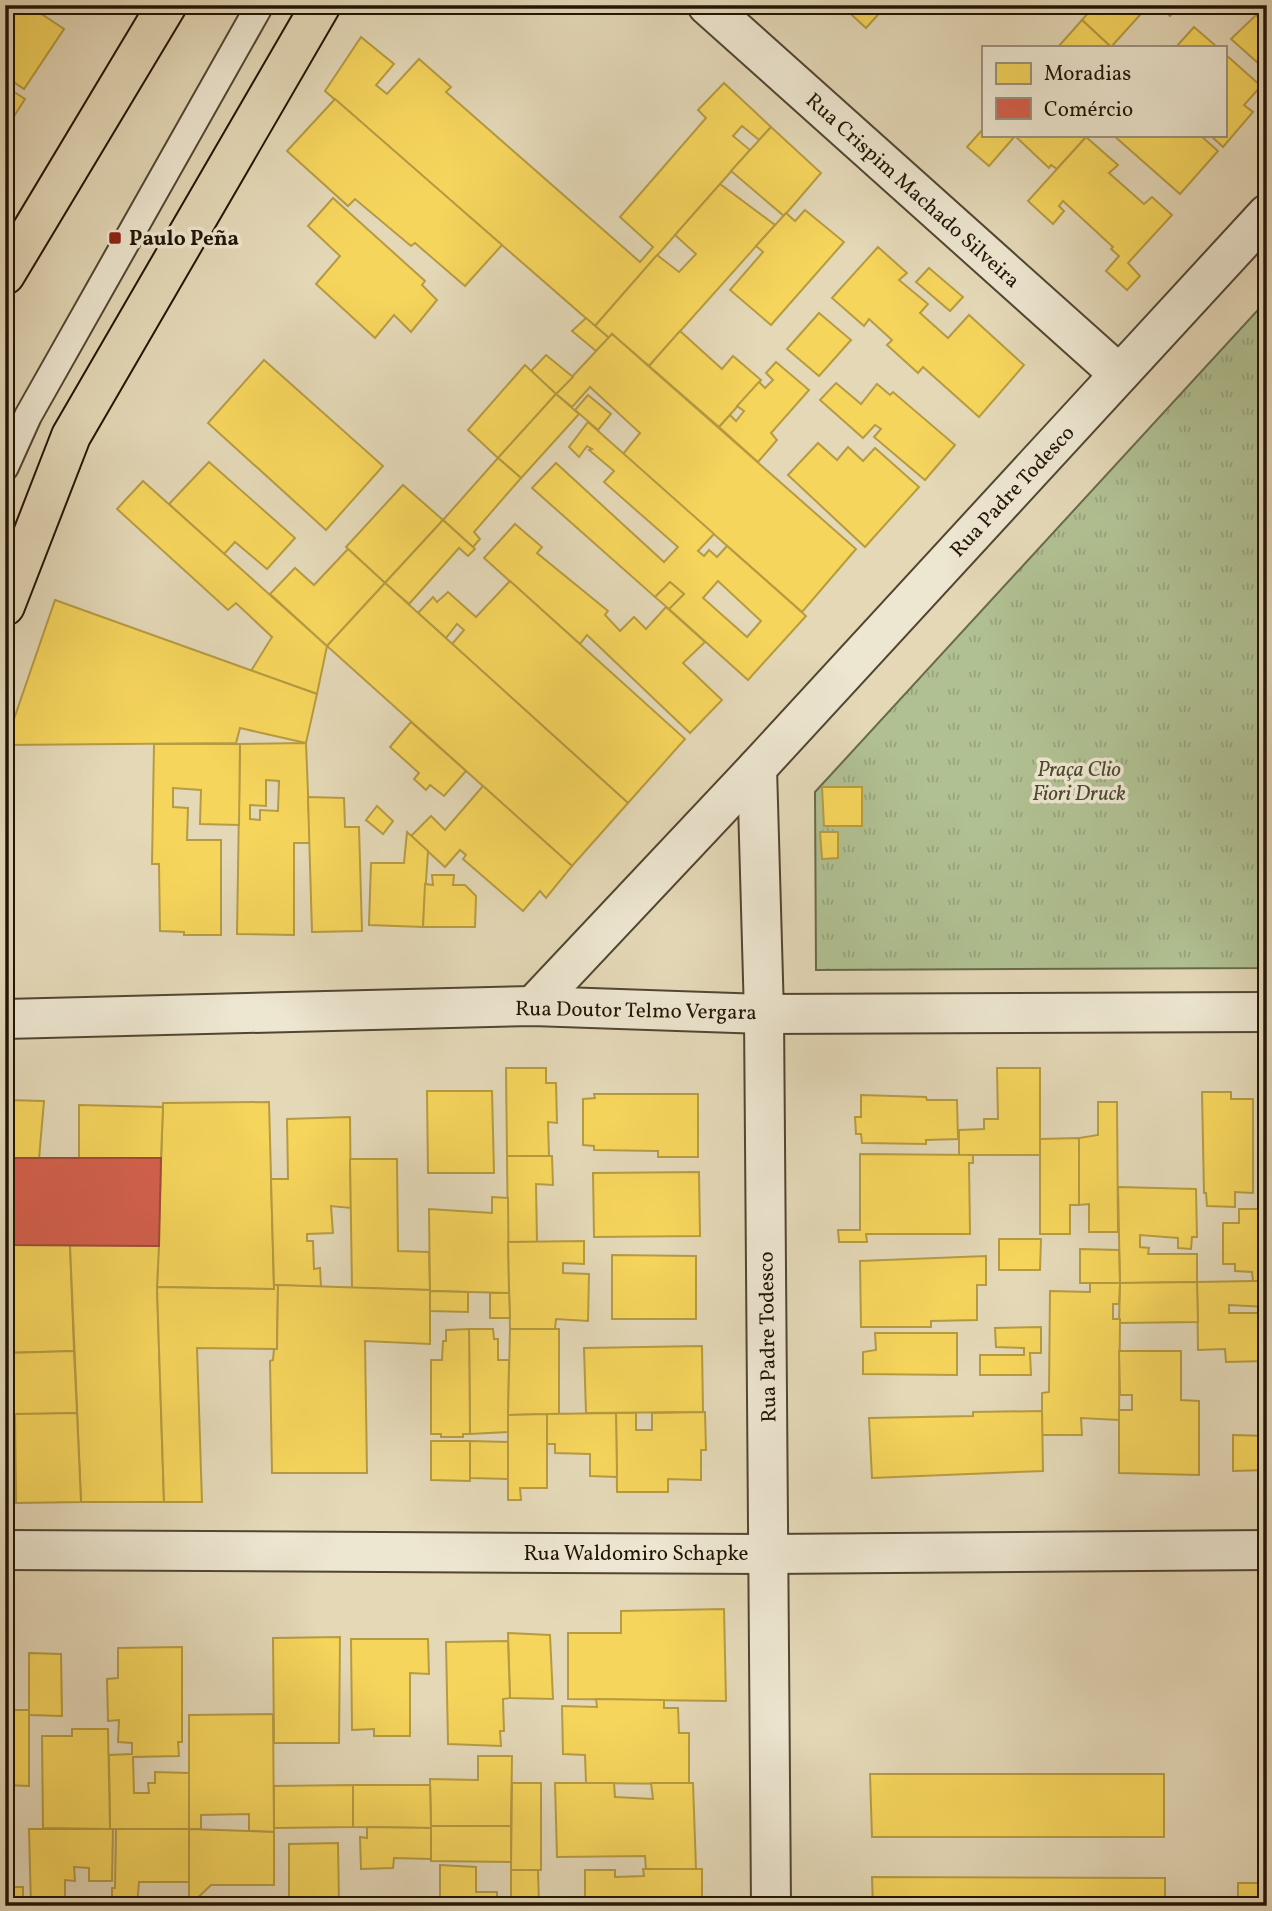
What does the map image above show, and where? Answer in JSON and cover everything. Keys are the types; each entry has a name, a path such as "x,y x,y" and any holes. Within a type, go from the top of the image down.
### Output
{"main road":[{"path":"5,275 167,5"},
{"path":"5,606 71,436 321,5"}],"street":[{"name":"Rua Crispim Machado Silveira","path":"707,5 1119,374"},
{"name":"Rua Padre Todesco","path":"533,1006 757,768 1267,214"},
{"name":"Rua Padre Todesco","path":"757,768 764,1014 771,1906"},
{"name":"Rua Doutor Telmo Vergara","path":"5,1019 533,1006 764,1014 1267,1012"},
{"name":"Rua Waldomiro Schapke","path":"5,1550 769,1554 1267,1550"}],"lane":[{"path":"5,467 28,416 260,5"}],"green space":[{"name":"Praça Clio Fiori Druck","path":"1267,300 1267,968 816,970 815,792"}],"building: Moradias":[{"path":"5,5 28,5 64,29 24,89 5,76"},
{"path":"841,5 883,5 885,7 866,28"},
{"path":"1095,5 1149,5 1112,46 1082,20"},
{"path":"1154,5 1180,5 1170,16"},
{"path":"1256,15 1267,25 1267,71 1231,39"},
{"path":"1082,20 1110,46 1059,46"},
{"path":"1194,27 1216,46 1177,46"},
{"path":"361,37 394,64 376,85 387,94 419,59 451,87 446,92 640,262 653,247 620,217 706,118 698,110 724,83 771,127 759,140 742,126 733,136 750,150 595,326 325,91"},
{"path":"1226,55 1261,86 1244,105 1253,112 1223,147 1211,136 1226,136"},
{"path":"5,86 25,99 5,130"},
{"path":"335,99 502,245 465,286 415,243 411,246 355,199 348,206 287,151"},
{"path":"771,127 821,173 784,216 731,171"},
{"path":"982,130 982,136 1015,136 989,166 967,147"},
{"path":"1015,136 1086,137 1057,169 1051,165 1049,168"},
{"path":"1114,136 1201,136 1218,151 1180,194"},
{"path":"1086,137 1118,165 1109,173 1144,204 1152,197 1172,215 1128,263 1140,276 1127,290 1106,271 1119,256 1111,249 1113,247 1063,201 1059,206 1064,211 1053,224 1028,201"},
{"path":"720,184 775,225 649,366 612,334 609,338 595,326 657,255 679,272 696,254 675,235"},
{"path":"333,198 425,281 422,285 437,300 411,332 394,315 375,338 316,284 340,256 308,226"},
{"path":"805,210 844,242 771,325 730,290 763,252 756,246 786,213 795,221"},
{"path":"878,247 907,273 899,280 928,304 920,313 948,338 969,315 1024,365 979,417 923,367 918,373 887,345 892,340 869,319 864,326 832,298"},
{"path":"929,268 963,297 950,311 916,282"},
{"path":"819,313 851,340 819,376 787,349"},
{"path":"586,318 609,338 596,351 572,331"},
{"path":"680,331 722,369 733,356 761,380 719,427 649,366"},
{"path":"612,334 856,549 802,612 623,454 640,433 590,387 572,407 556,394"},
{"path":"546,355 573,377 556,394 531,371"},
{"path":"264,360 383,466 326,530 208,423"},
{"path":"776,362 809,390 771,433 777,440 758,462 719,427 730,415 736,421 744,411 737,406 759,382 765,388 773,380 766,373"},
{"path":"525,365 556,394 498,458 468,430"},
{"path":"836,383 861,404 877,384 890,395 893,392 955,445 925,480 874,437 881,429 875,425 863,438 820,400"},
{"path":"556,394 579,414 521,478 498,458"},
{"path":"588,395 611,414 598,430 575,410"},
{"path":"588,422 714,534 698,551 704,556 709,550 717,557 727,546 806,616 748,680 669,609 684,594 670,582 655,597 532,488 556,463 664,562 678,547 604,482 614,471 589,450 592,449 587,446 579,457 569,447","holes":["718,581 761,621 747,637 703,598"]},
{"path":"818,443 837,460 848,447 863,461 875,448 919,487 865,547 788,475"},
{"path":"498,458 521,478 474,532 480,539 473,547 443,520"},
{"path":"209,462 295,538 267,569 235,542 224,554 169,504"},
{"path":"143,481 327,646 317,694 251,671 272,637 236,603 228,610 117,509"},
{"path":"403,485 443,520 385,583 346,547"},
{"path":"443,520 475,549 468,556 459,548 409,604 385,583"},
{"path":"515,524 542,547 537,553 608,611 605,615 620,631 634,617 646,629 666,607 705,642 683,663 722,700 690,733 587,635 580,644 484,558"},
{"path":"348,549 385,583 327,646 270,594 295,568 314,585"},
{"path":"510,581 685,739 628,803 452,644 464,630 457,624 446,638 418,613 433,597 437,602 448,592 476,617"},
{"path":"670,582 684,594 669,609 655,597"},
{"path":"385,583 628,803 572,866 327,646"},
{"path":"55,600 317,694 306,743 240,728 236,743 5,745"},
{"path":"411,722 466,771 444,796 430,785 426,790 414,779 419,773 390,747"},
{"path":"306,743 310,843 294,843 294,935 237,934 240,744","holes":["266,780 279,781 278,811 260,810 260,820 250,819 250,805 266,806"]},
{"path":"154,744 240,744 239,825 200,824 201,790 173,788 173,807 188,808 187,840 221,840 221,935 184,935 184,932 160,931 159,864 152,864"},
{"path":"483,786 572,866 546,898 540,891 523,911 463,859 466,855 460,850 445,867 411,836 431,816 445,830"},
{"path":"822,787 862,787 862,826 824,826"},
{"path":"308,797 344,798 345,827 359,827 362,931 312,932"},
{"path":"377,806 393,821 383,834 366,820"},
{"path":"407,832 428,851 423,927 369,925 371,863 404,863"},
{"path":"820,832 838,832 838,858 822,859"},
{"path":"432,875 454,875 453,885 465,885 476,896 475,927 423,927 425,884 433,885"},
{"path":"506,1068 546,1068 546,1083 556,1083 557,1123 548,1122 549,1156 507,1156"},
{"path":"997,1068 1040,1068 1040,1155 959,1155 959,1130 984,1129 984,1119 998,1119"},
{"path":"427,1091 492,1091 494,1173 428,1173"},
{"path":"1202,1092 1231,1092 1231,1099 1253,1099 1253,1193 1235,1192 1235,1207 1207,1206 1204,1193"},
{"path":"594,1094 698,1094 698,1157 658,1157 658,1151 594,1150 594,1146 583,1145 583,1099 595,1098"},
{"path":"861,1095 957,1100 958,1139 926,1140 926,1144 862,1143 861,1134 856,1134 855,1117 861,1117"},
{"path":"5,1100 44,1101 39,1159 5,1158"},
{"path":"269,1102 274,1289 157,1287 163,1103"},
{"path":"1098,1102 1117,1102 1118,1232 1089,1232 1089,1204 1079,1205 1079,1138 1098,1135"},
{"path":"79,1105 163,1107 161,1158 79,1158"},
{"path":"350,1117 351,1208 331,1206 333,1233 307,1234 307,1241 313,1241 314,1269 320,1268 321,1287 274,1285 271,1179 288,1179 287,1119"},
{"path":"1079,1138 1079,1205 1070,1205 1070,1234 1040,1234 1040,1139"},
{"path":"860,1154 973,1155 973,1163 969,1163 970,1234 866,1234 867,1242 839,1242 838,1230 860,1230"},
{"path":"507,1156 552,1156 553,1185 536,1184 537,1242 508,1242"},
{"path":"350,1159 397,1159 398,1251 429,1252 430,1290 352,1288"},
{"path":"699,1172 700,1236 594,1237 593,1173"},
{"path":"1118,1187 1196,1189 1197,1237 1192,1237 1191,1249 1178,1248 1178,1238 1140,1235 1140,1247 1149,1248 1148,1254 1197,1254 1197,1282 1120,1283"},
{"path":"492,1197 508,1198 509,1293 430,1291 429,1209 492,1213"},
{"path":"1239,1209 1267,1209 1267,1281 1253,1281 1252,1272 1235,1271 1235,1264 1223,1264 1223,1223 1239,1223"},
{"path":"999,1239 1041,1239 1040,1270 999,1270"},
{"path":"584,1241 584,1264 563,1263 563,1273 589,1274 588,1321 556,1319 555,1329 510,1329 508,1242"},
{"path":"5,1245 70,1245 74,1351 5,1353"},
{"path":"70,1245 159,1246 157,1287 164,1502 81,1502"},
{"path":"1080,1249 1119,1250 1120,1283 1080,1283"},
{"path":"612,1255 696,1256 696,1319 612,1319"},
{"path":"986,1256 986,1285 977,1285 977,1320 931,1321 931,1327 861,1327 860,1261"},
{"path":"1267,1281 1267,1307 1229,1305 1229,1313 1267,1313 1267,1361 1226,1362 1225,1349 1198,1350 1197,1282"},
{"path":"1197,1282 1198,1322 1119,1323 1120,1283"},
{"path":"1090,1283 1120,1283 1119,1304 1113,1304 1113,1319 1120,1319 1119,1420 1081,1418 1082,1435 1042,1435 1042,1393 1049,1392 1050,1291 1090,1292"},
{"path":"274,1285 278,1285 277,1349 197,1348 202,1502 164,1502 157,1287 274,1289"},
{"path":"278,1285 430,1290 430,1344 365,1341 367,1473 272,1473 270,1361 273,1360 274,1349 277,1349"},
{"path":"430,1291 468,1292 468,1312 430,1311"},
{"path":"490,1293 509,1293 510,1318 490,1318"},
{"path":"1041,1327 1041,1353 1030,1353 1031,1375 980,1375 980,1355 1024,1355 1024,1348 996,1347 995,1328"},
{"path":"469,1329 493,1329 494,1339 498,1339 498,1360 509,1360 508,1432 470,1434"},
{"path":"469,1329 470,1434 463,1434 463,1437 441,1437 441,1434 431,1434 431,1360 442,1360 446,1330"},
{"path":"510,1329 559,1329 559,1414 508,1415"},
{"path":"875,1333 957,1333 957,1375 863,1374 863,1352 876,1350"},
{"path":"702,1346 703,1412 586,1413 584,1348"},
{"path":"74,1351 77,1413 5,1415 5,1353"},
{"path":"1119,1351 1181,1351 1181,1400 1199,1401 1199,1475 1119,1473 1119,1410 1132,1410 1132,1395 1120,1395"},
{"path":"1042,1411 1043,1471 872,1478 869,1418 973,1416 973,1412"},
{"path":"705,1412 706,1450 701,1450 701,1480 668,1479 668,1492 617,1492 616,1413 636,1413 636,1430 652,1430 652,1413"},
{"path":"77,1413 81,1502 16,1503 15,1414"},
{"path":"616,1413 617,1477 590,1476 590,1454 555,1453 555,1444 547,1444 547,1414"},
{"path":"547,1414 547,1488 520,1488 521,1500 508,1500 508,1415"},
{"path":"1233,1435 1267,1436 1267,1470 1233,1471"},
{"path":"431,1441 470,1441 470,1481 431,1480"},
{"path":"470,1441 508,1442 508,1479 470,1478"},
{"path":"724,1609 726,1701 568,1699 568,1633 621,1633 621,1611"},
{"path":"508,1633 550,1635 553,1699 510,1698"},
{"path":"340,1637 339,1743 274,1743 273,1638"},
{"path":"351,1639 428,1639 429,1674 410,1673 410,1736 374,1736 374,1729 352,1730"},
{"path":"508,1641 510,1698 503,1699 504,1731 500,1731 501,1746 448,1744 446,1642"},
{"path":"8,1643 8,1710 29,1710 29,1786 5,1785 5,1644"},
{"path":"182,1647 182,1742 178,1742 179,1756 133,1757 134,1793 149,1793 148,1783 155,1783 155,1772 189,1773 189,1829 110,1829 109,1755 132,1754 132,1743 118,1742 119,1720 108,1721 107,1679 118,1678 118,1648"},
{"path":"29,1653 61,1654 62,1716 29,1715"},
{"path":"596,1699 664,1700 664,1708 678,1708 679,1733 689,1733 689,1784 586,1783 585,1755 563,1754 562,1706 597,1707"},
{"path":"273,1714 274,1832 249,1831 249,1814 201,1815 201,1829 189,1829 189,1715"},
{"path":"72,1729 108,1729 110,1829 43,1828 42,1736 72,1736"},
{"path":"478,1756 512,1756 511,1826 431,1826 430,1779 478,1780"},
{"path":"870,1774 1164,1774 1164,1837 872,1837"},
{"path":"512,1783 541,1783 541,1870 511,1870"},
{"path":"555,1783 614,1783 615,1797 653,1799 651,1783 693,1783 696,1869 646,1869 645,1856 557,1857"},
{"path":"353,1785 353,1827 274,1828 274,1786"},
{"path":"353,1785 430,1785 431,1828 353,1827"},
{"path":"431,1826 511,1826 511,1862 431,1861"},
{"path":"367,1827 431,1828 431,1859 394,1858 393,1868 361,1869 360,1837 367,1838"},
{"path":"29,1829 113,1829 112,1881 89,1881 89,1868 74,1867 75,1881 65,1880 65,1906 31,1906"},
{"path":"116,1829 189,1829 189,1882 139,1882 137,1906 112,1906"},
{"path":"189,1829 274,1832 274,1885 211,1885 189,1906"},
{"path":"338,1843 339,1906 289,1906 289,1844"},
{"path":"440,1865 476,1867 476,1892 497,1892 497,1906 440,1906"},
{"path":"643,1869 702,1869 702,1906 585,1906 585,1870 615,1870 615,1877 644,1876"},
{"path":"511,1870 538,1870 539,1906 511,1906"},
{"path":"872,1877 1165,1878 1165,1906 873,1906"},
{"path":"1238,1883 1267,1883 1267,1906 1238,1906"},
{"path":"5,1887 23,1887 23,1906 5,1906"}],"building: Comércio":[{"path":"5,1158 161,1158 159,1246 5,1245"}],"place":[{"name":"Paulo Peña","path":"115,238"}]}
